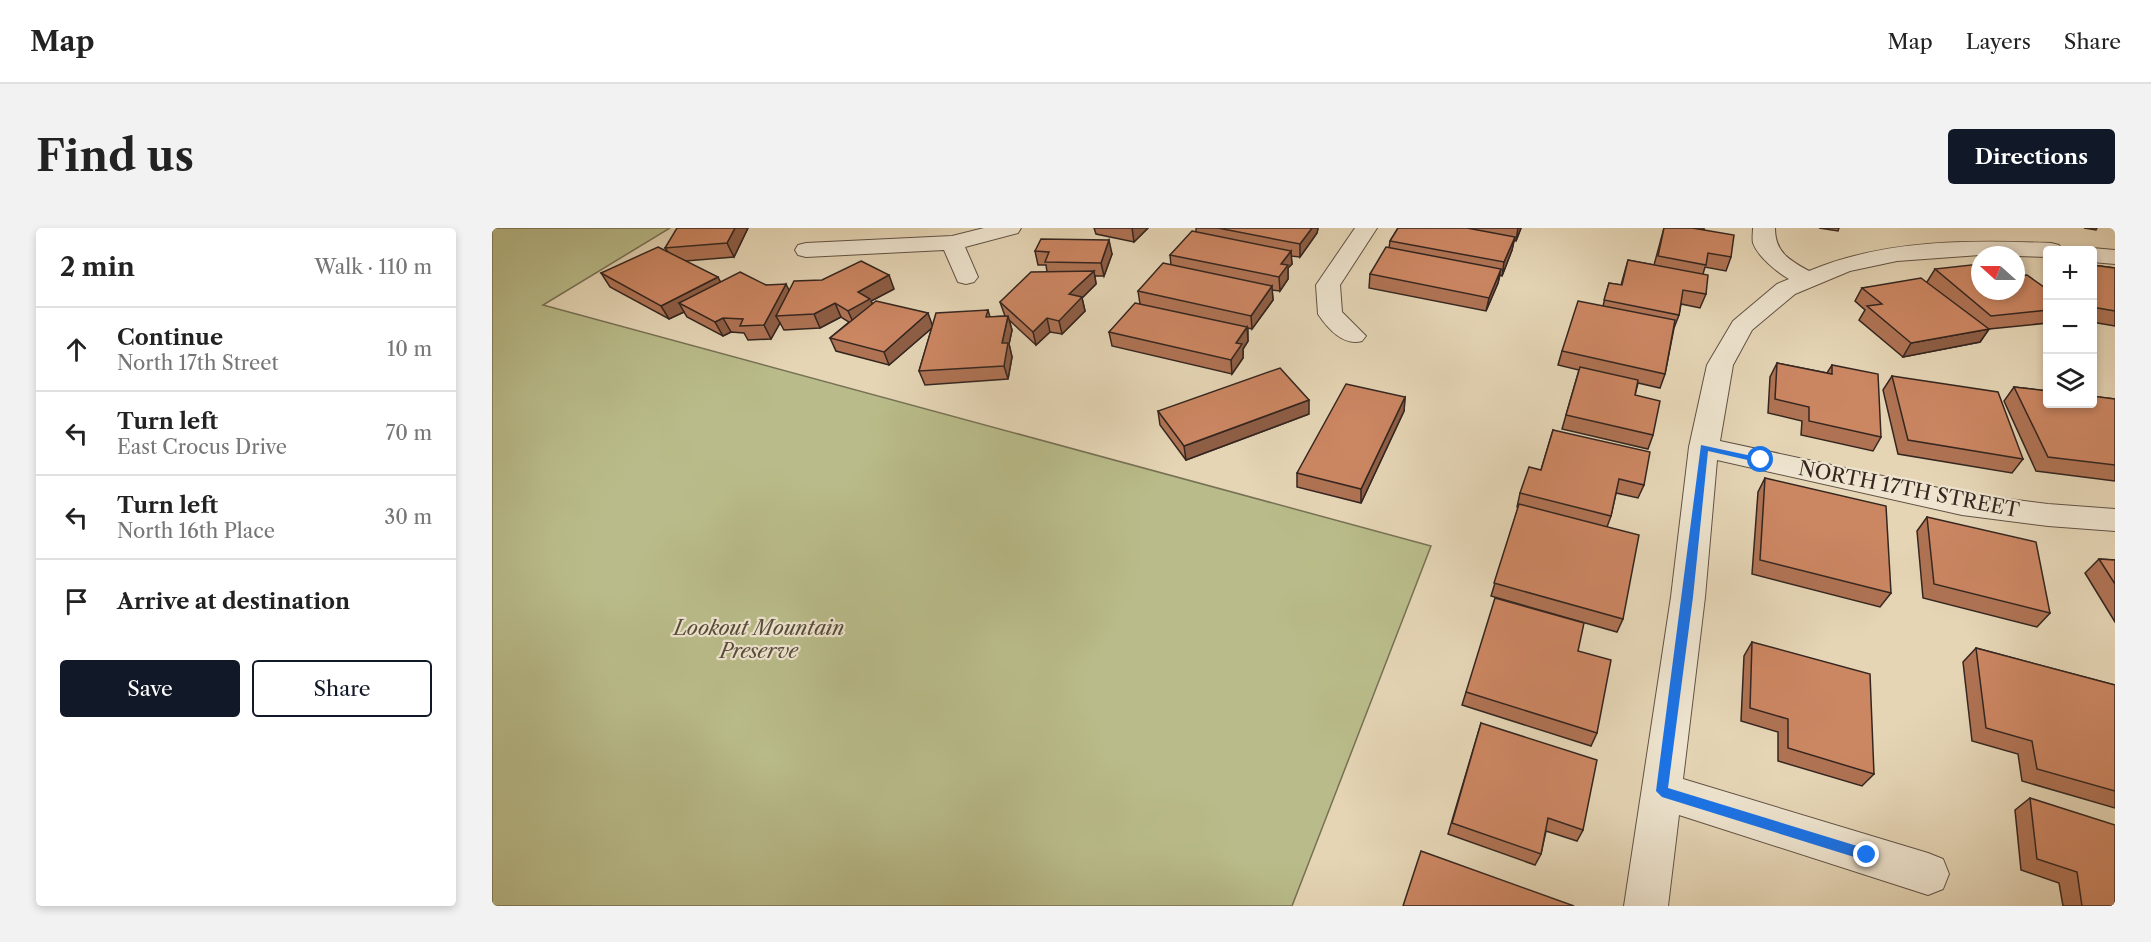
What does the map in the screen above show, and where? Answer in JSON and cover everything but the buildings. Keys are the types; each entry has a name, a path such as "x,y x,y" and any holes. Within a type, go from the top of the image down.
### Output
{"street":[{"path":"806,250 952,243 1010,228"},
{"path":"1353,336 1330,314 1328,285 1366,228"},
{"path":"1764,228 1764,243 1782,265 1808,280"},
{"path":"952,243 966,277"},
{"path":"1646,906 1688,597 1704,447 1720,365 1742,326 1786,289 1843,265 1898,254 1998,248 2043,250"},
{"path":"2097,256 2115,258"},
{"name":"NORTH 17TH STREET","path":"1704,447 1962,504 2048,515 2115,520"},
{"path":"1662,791 1928,874"}],"green space":[{"name":"Lookout Mountain Preserve","path":"492,228 670,228 543,305 1431,546 1292,906 492,906"}],"route":[{"path":"1761,460 1704,447 1688,597 1662,791 1867,855"}]}
